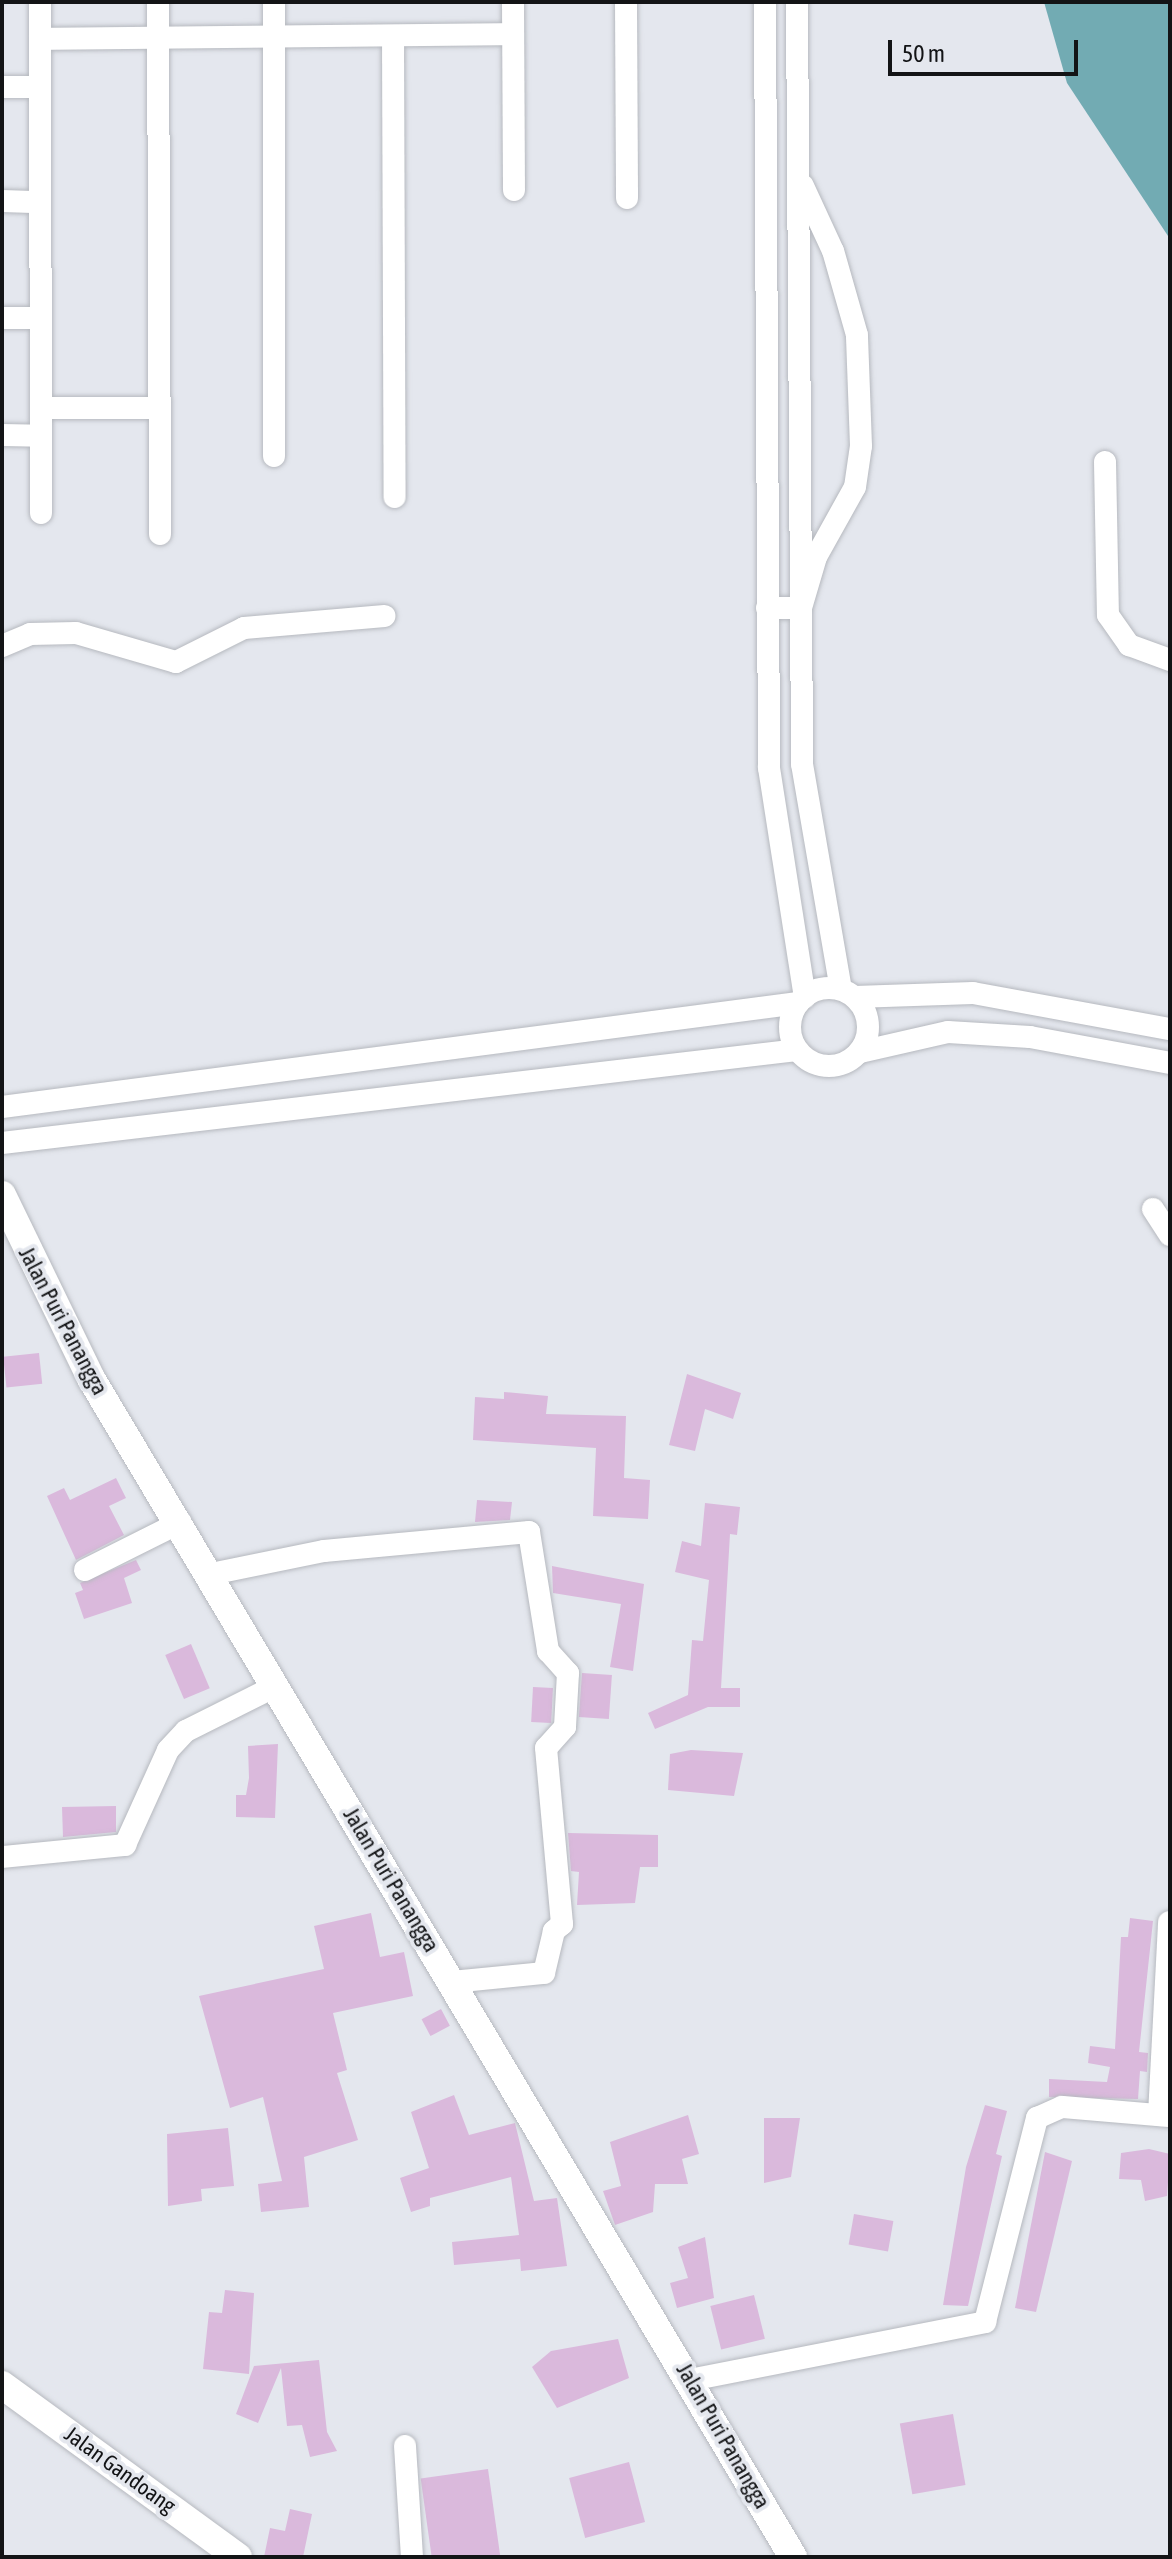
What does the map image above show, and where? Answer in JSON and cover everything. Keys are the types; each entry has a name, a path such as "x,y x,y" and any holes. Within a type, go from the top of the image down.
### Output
{"street":[{"path":"40,2 41,513"},
{"path":"158,2 160,534"},
{"path":"274,2 274,456"},
{"path":"513,2 514,190"},
{"path":"626,2 627,198"},
{"path":"765,2 769,768 801,1000 790,1034 797,1050 824,1066 860,1052 948,1032 1030,1037 1170,1063"},
{"path":"797,2 802,764 848,993 869,1025 860,1052"},
{"path":"40,39 513,34"},
{"path":"393,36 395,497"},
{"path":"2,87 40,87"},
{"path":"799,177 833,251 854,322 861,446 855,487 816,557 801,608"},
{"path":"2,201 40,202"},
{"path":"2,318 40,318"},
{"path":"41,408 160,408"},
{"path":"2,435 41,436"},
{"path":"1105,462 1108,615 1129,645 1170,660"},
{"path":"767,608 801,608"},
{"path":"2,646 30,634 76,633 176,662 244,628 384,616"},
{"path":"2,1107 848,993 973,993 1170,1029"},
{"path":"2,1143 797,1050"},
{"name":"Jalan Puri Panangga","path":"2,1195 57,1319 181,1522 274,1687 793,2557"},
{"path":"1153,1209 1170,1235"},
{"path":"85,1570 181,1522"},
{"path":"211,1574 324,1551 529,1532 548,1651 568,1673 565,1727 546,1748 562,1924 544,1973 452,1982"},
{"path":"2,1857 125,1845 168,1750 186,1731 274,1687"},
{"path":"690,2380 985,2322 1037,2118 1062,2107 1165,2115 1169,1922"},
{"name":"Jalan Gandoang","path":"2,2385 238,2557"},
{"path":"405,2446 412,2557"}],"water":[{"path":"1044,2 1170,2 1170,239 1067,83"}],"building":[{"path":"39,1353 42,1384 6,1388 3,1357"},
{"path":"687,1374 741,1393 733,1419 705,1409 695,1451 669,1445"},
{"path":"504,1392 548,1396 546,1414 626,1416 624,1478 650,1480 648,1519 593,1516 596,1448 473,1440 475,1397 504,1399"},
{"path":"116,1478 126,1498 109,1506 124,1535 76,1560 47,1496 64,1488 70,1500"},
{"path":"477,1500 512,1502 510,1520 475,1522"},
{"path":"705,1503 740,1507 737,1535 730,1534 721,1688 740,1688 740,1707 708,1707 655,1729 648,1713 688,1695 692,1640 703,1641 709,1580 675,1572 682,1541 701,1546"},
{"path":"136,1560 141,1570 124,1578 132,1603 84,1619 75,1593 83,1590 80,1583"},
{"path":"552,1566 644,1584 633,1671 610,1667 621,1604 553,1593"},
{"path":"191,1644 210,1688 184,1699 165,1655"},
{"path":"582,1673 612,1675 609,1719 579,1717"},
{"path":"533,1687 553,1688 551,1723 531,1722"},
{"path":"278,1744 275,1818 236,1817 236,1795 246,1795 249,1778 248,1746"},
{"path":"691,1750 743,1753 734,1796 668,1790 670,1754"},
{"path":"116,1806 116,1832 63,1837 62,1807"},
{"path":"568,1833 658,1835 658,1867 640,1867 635,1903 577,1905 579,1872 571,1871"},
{"path":"371,1913 380,1957 404,1952 413,1996 333,2013 347,2070 337,2073 358,2140 304,2157 309,2207 261,2212 258,2184 282,2181 263,2097 230,2108 199,1996 324,1969 314,1926"},
{"path":"1130,1918 1153,1921 1139,2052 1148,2053 1147,2072 1140,2071 1138,2099 1049,2097 1049,2079 1107,2082 1110,2067 1088,2063 1090,2046 1115,2049 1121,1937 1128,1937"},
{"path":"441,2009 450,2026 430,2036 422,2019"},
{"path":"454,2095 469,2135 515,2123 534,2201 557,2198 567,2266 521,2271 520,2259 454,2265 452,2242 519,2235 511,2177 430,2198 430,2206 411,2212 400,2178 429,2168 411,2112"},
{"path":"985,2105 1007,2111 996,2154 1002,2156 968,2306 943,2305 966,2167"},
{"path":"688,2115 699,2154 682,2159 688,2184 655,2184 653,2212 615,2225 603,2191 621,2186 610,2142"},
{"path":"764,2118 800,2118 791,2177 764,2183"},
{"path":"228,2128 234,2186 201,2189 202,2201 168,2206 167,2134"},
{"path":"1149,2149 1170,2154 1167,2196 1145,2201 1141,2180 1119,2179 1121,2153"},
{"path":"1045,2152 1072,2161 1036,2312 1015,2308"},
{"path":"854,2214 893,2221 888,2251 849,2245"},
{"path":"705,2237 714,2298 677,2308 670,2283 688,2278 678,2247"},
{"path":"225,2290 254,2293 249,2374 203,2369 209,2312 222,2313"},
{"path":"754,2295 765,2339 721,2350 710,2306"},
{"path":"618,2339 629,2378 557,2408 532,2367 551,2351"},
{"path":"319,2360 327,2432 337,2451 310,2457 302,2425 287,2426 281,2368 258,2423 236,2414 254,2366"},
{"path":"953,2414 966,2485 912,2494 900,2423"},
{"path":"629,2462 645,2522 585,2538 569,2478"},
{"path":"488,2469 500,2557 432,2557 421,2478"},
{"path":"290,2509 312,2514 303,2557 264,2557 270,2528 285,2531"}]}
